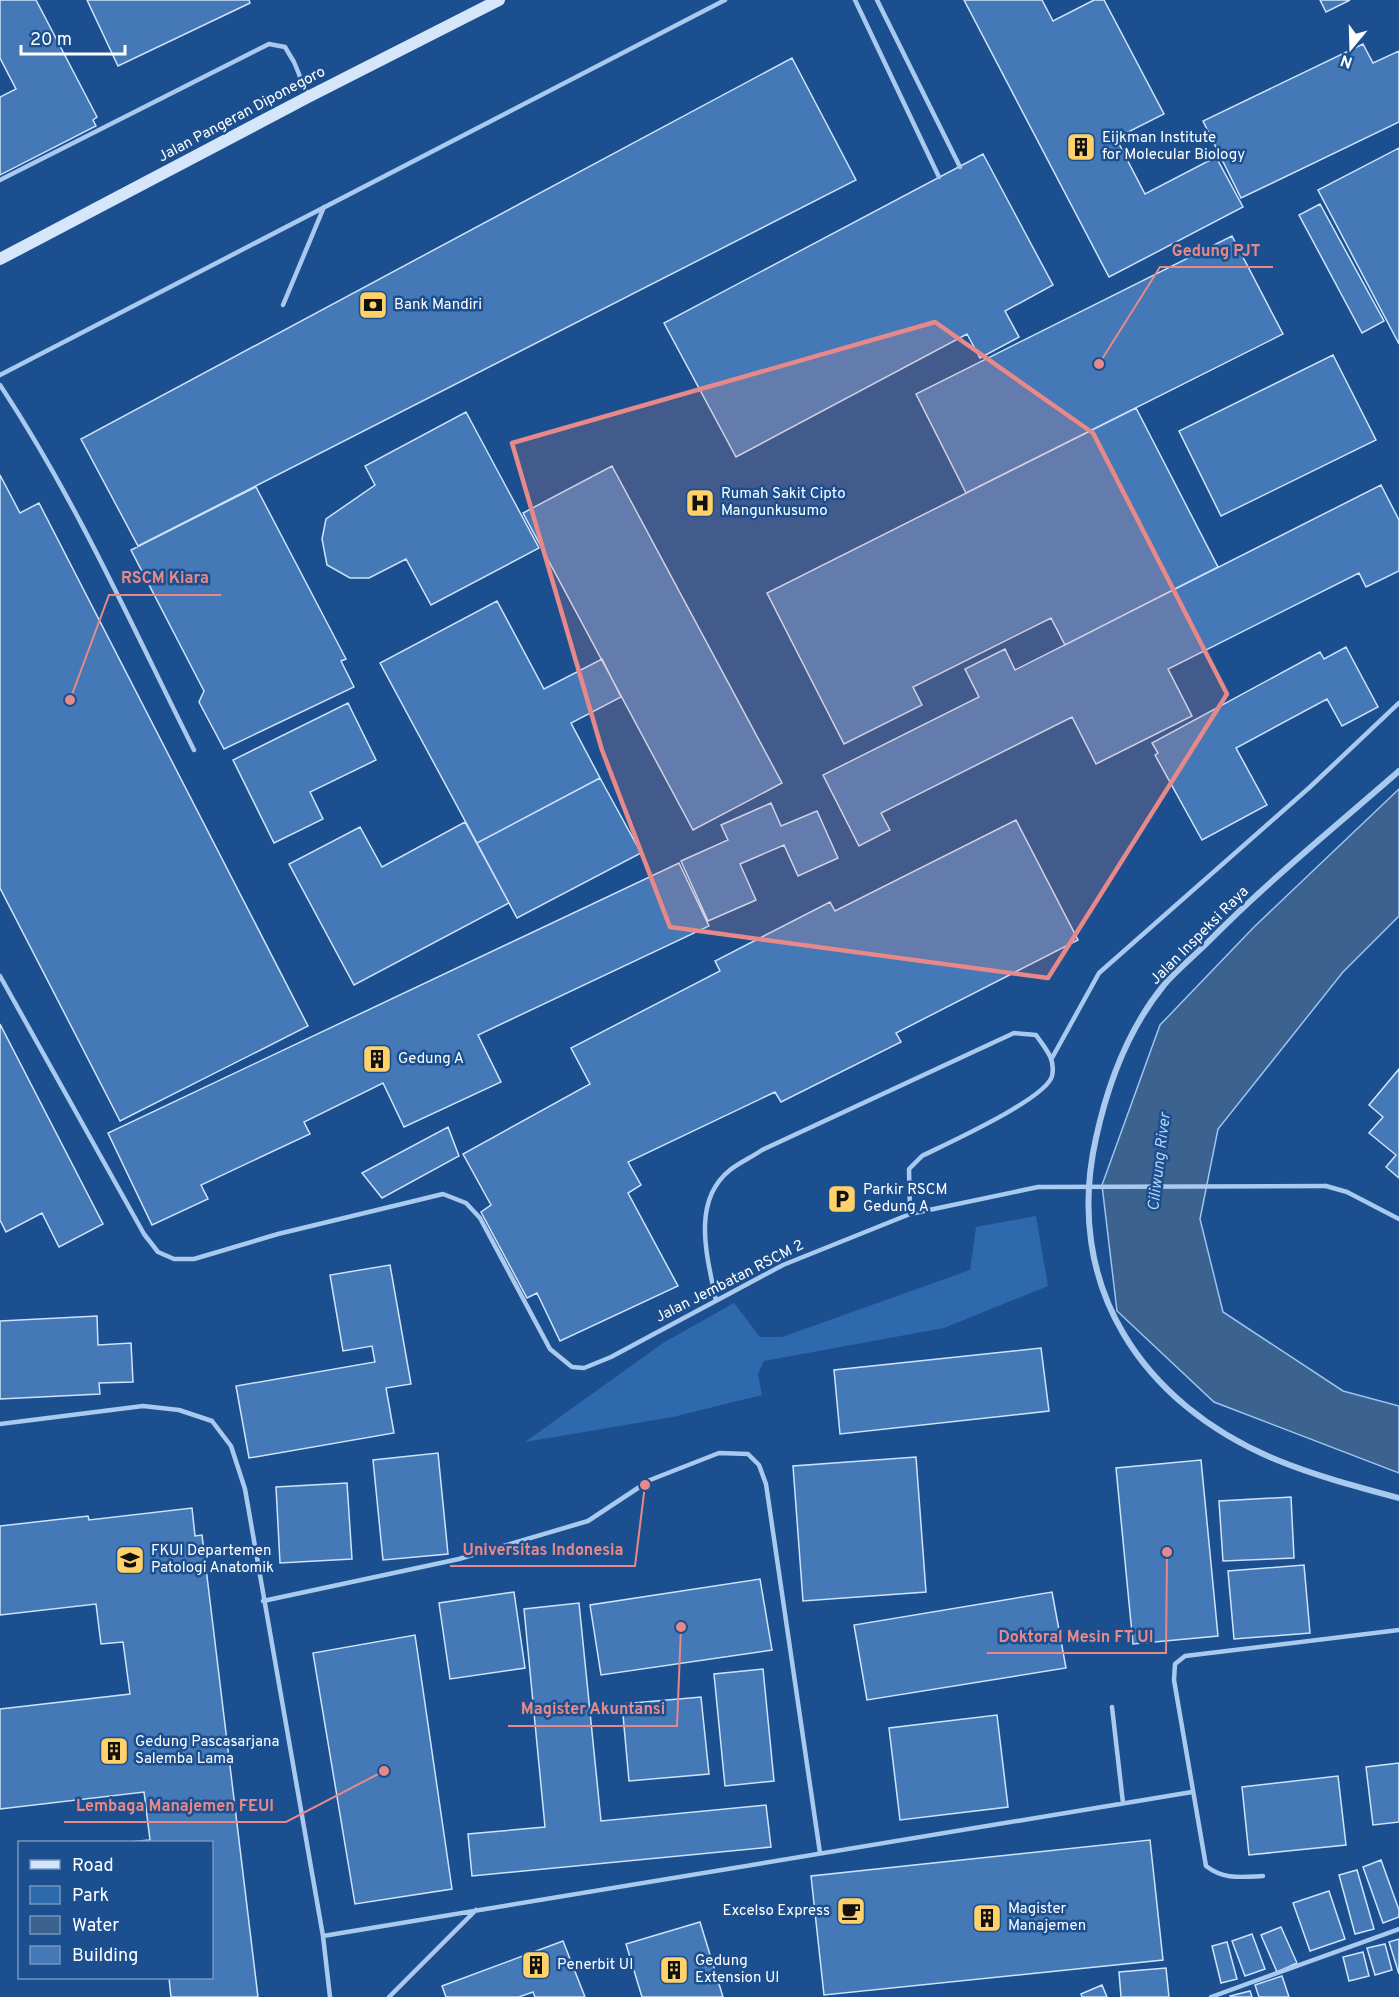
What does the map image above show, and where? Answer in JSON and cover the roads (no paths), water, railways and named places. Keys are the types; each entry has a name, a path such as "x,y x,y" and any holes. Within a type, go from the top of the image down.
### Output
{"main road":[{"name":"Jalan Pangeran Diponegoro","path":"0,259 308,97 499,0"}],"street":[{"name":"Jalan Inspeksi Raya","path":"1399,771 1233,916 1165,985 1142,1017 1120,1058 1104,1103 1090,1165 1087,1222 1095,1266 1112,1317 1141,1359 1174,1398 1221,1431 1276,1459 1399,1498"}],"lane":[{"path":"0,375 726,0"},
{"path":"855,0 939,177"},
{"path":"878,0 960,166"},
{"path":"0,180 268,44 285,47 294,62 308,97"},
{"path":"283,305 324,207"},
{"path":"0,385 36,439 64,488 194,750"},
{"path":"910,1214 909,1169 922,1156 1027,1101 1046,1087 1052,1076 1052,1058 1099,973 1310,787 1399,703"},
{"name":"Jalan Jembatan RSCM 2","path":"0,976 139,1224 158,1252 174,1259 194,1259 278,1234 443,1194 465,1203 480,1218 550,1349 560,1360 572,1367 584,1368 611,1357 783,1265 910,1214 1038,1187 1326,1186 1347,1192 1399,1219"},
{"path":"716,1301 704,1231 712,1190 730,1170 762,1150 1014,1032 1036,1035 1052,1058"},
{"path":"0,1424 143,1406 179,1410 212,1421 231,1446 245,1488 323,1936 330,1997"},
{"path":"263,1601 459,1559 588,1521 650,1480 719,1453 748,1454 759,1465 766,1484 820,1853"},
{"path":"1263,1876 1227,1877 1216,1874 1206,1866 1174,1680 1175,1664 1185,1656 1399,1630"},
{"path":"1112,1707 1123,1803"},
{"path":"323,1936 1192,1792"},
{"path":"390,1997 476,1910"},
{"path":"1211,1997 1399,1929"}],"water":[{"name":"Ciliwung River","path":"1399,789 1399,916 1343,972 1218,1129 1200,1219 1223,1312 1343,1391 1399,1406 1399,1473 1214,1402 1117,1311 1102,1185 1160,1025 1254,927"}],"place":[{"name":"Eijkman Institute for Molecular Biology","path":"1081,147"},
{"name":"Bank Mandiri","path":"373,305"},
{"name":"Gedung PJT","path":"1099,364"},
{"name":"Rumah Sakit Cipto Mangunkusumo","path":"700,503"},
{"name":"RSCM Kiara","path":"70,700"},
{"name":"Gedung A","path":"377,1059"},
{"name":"Parkir RSCM Gedung A","path":"842,1199"},
{"name":"Universitas Indonesia","path":"645,1485"},
{"name":"Doktoral Mesin FT UI","path":"1167,1552"},
{"name":"FKUI Departemen Patologi Anatomik","path":"130,1560"},
{"name":"Magister Akuntansi","path":"681,1627"},
{"name":"Gedung Pascasarjana Salemba Lama","path":"114,1751"},
{"name":"Lembaga Manajemen FEUI","path":"384,1771"},
{"name":"Excelso Express","path":"851,1911"},
{"name":"Magister Manajemen","path":"987,1918"},
{"name":"Penerbit UI","path":"536,1965"},
{"name":"Gedung Extension UI","path":"674,1970"}]}
